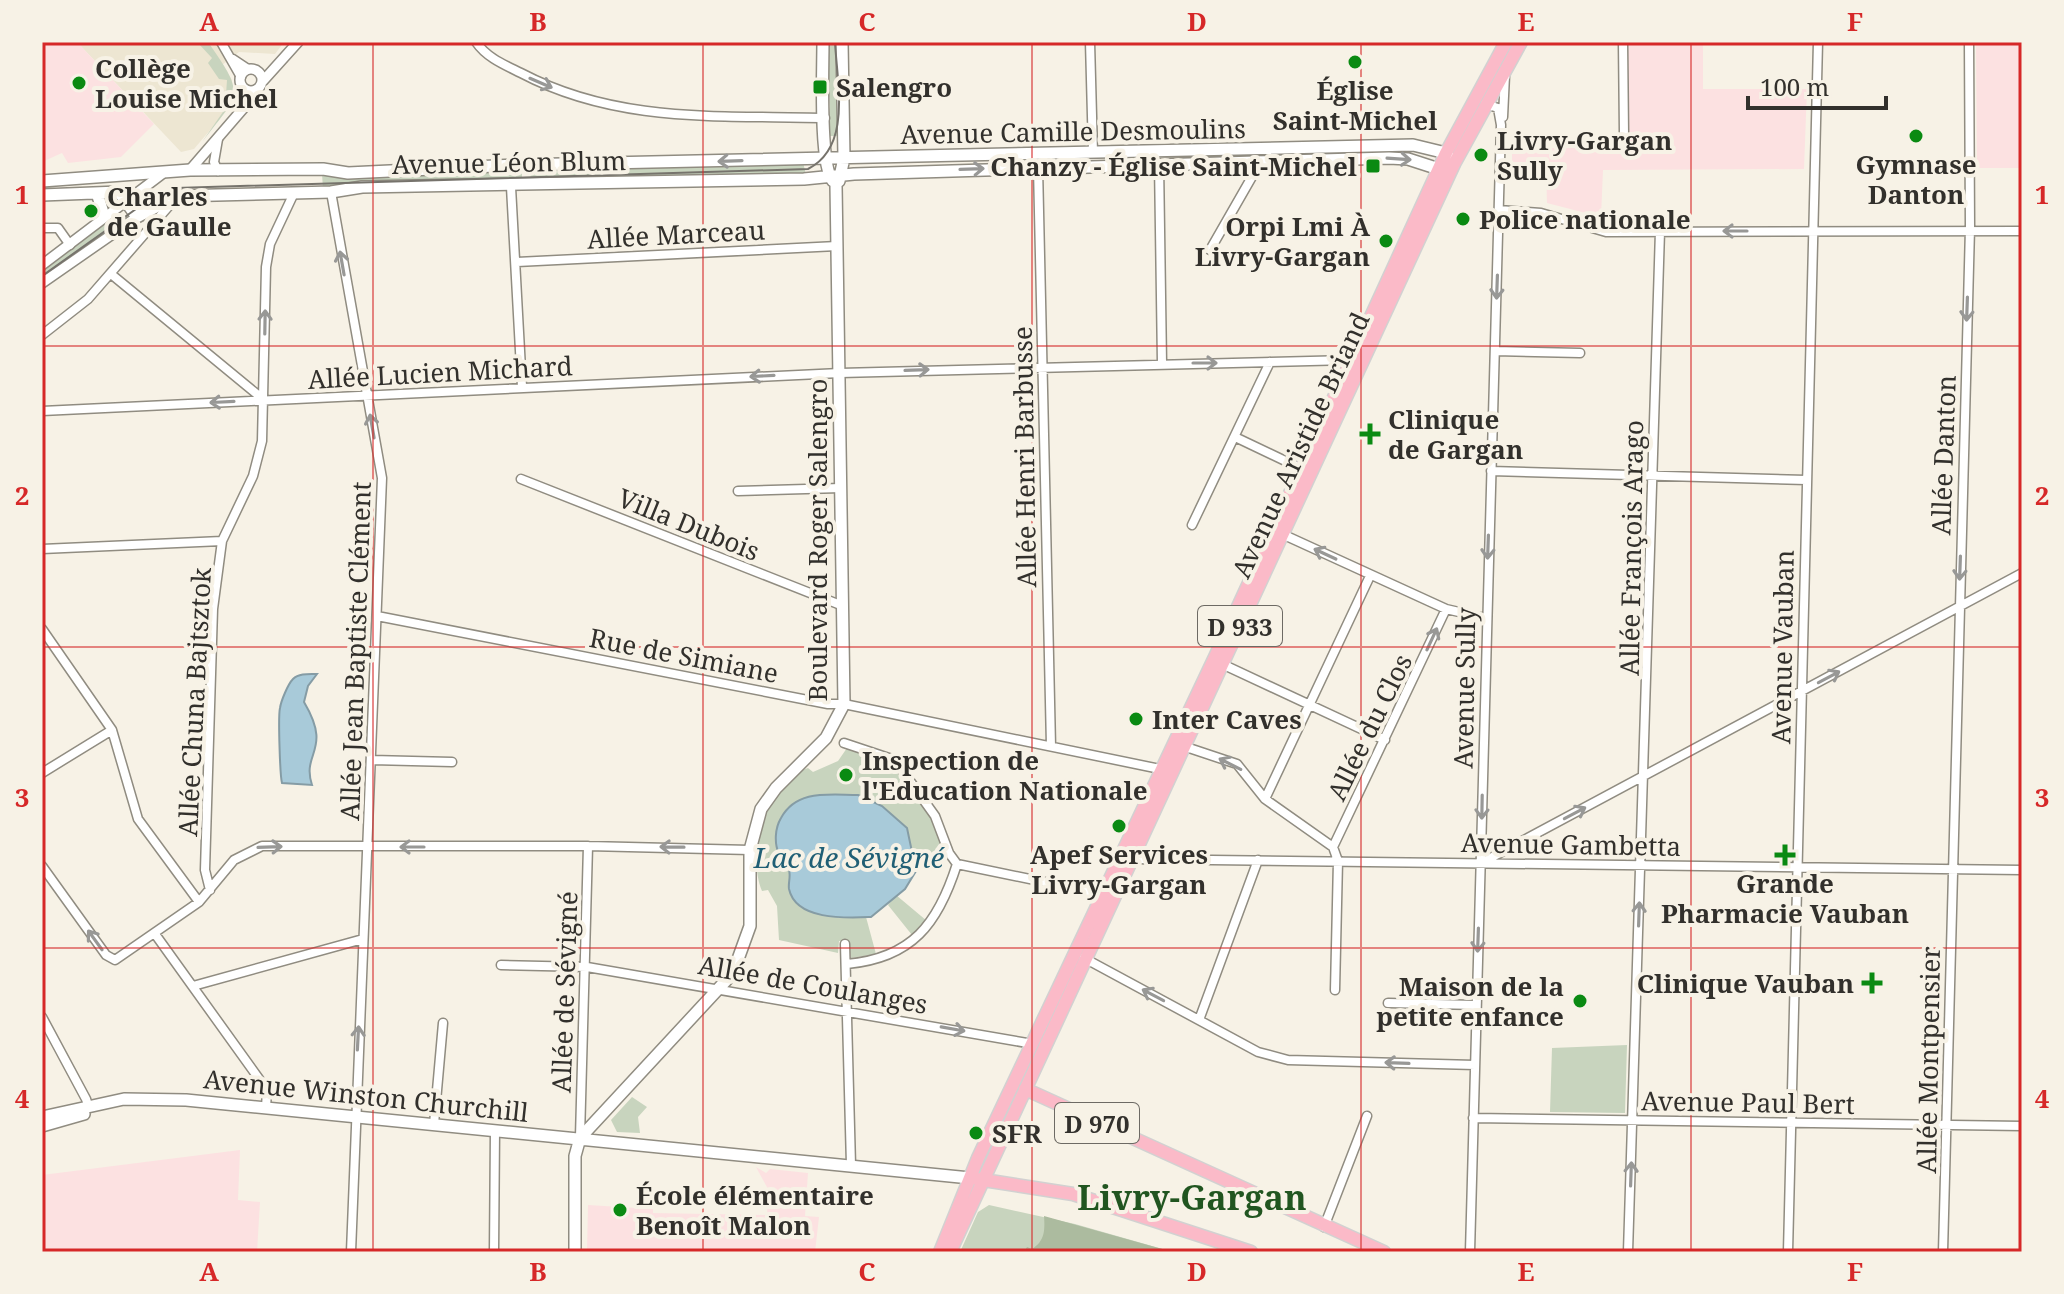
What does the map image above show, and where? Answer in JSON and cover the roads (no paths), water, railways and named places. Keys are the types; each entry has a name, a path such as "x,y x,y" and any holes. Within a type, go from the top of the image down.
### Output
{"main road":[{"path":"823,42 826,158 836,179"},
{"path":"836,179 844,158 842,42"},
{"name":"Avenue Aristide Briand","path":"1166,770 1183,746 1222,664 1450,158 1506,42"},
{"name":"Avenue Aristide Briand","path":"976,1179 1084,958 1125,857 1300,468 1439,169 1450,158 1485,104 1521,42"},
{"name":"Avenue Camille Desmoulins","path":"844,158 1413,145 1450,158"},
{"name":"Avenue Léon Blum","path":"42,181 190,170 323,169 348,173 844,158"},
{"name":"Avenue Camille Desmoulins","path":"836,179 1038,167 1403,158 1439,169"},
{"path":"42,195 119,192 137,217 181,196 190,170"},
{"name":"Avenue Léon Blum","path":"181,196 331,192 362,187 511,187 836,179"},
{"name":"Boulevard Roger Salengro","path":"580,1138 720,988 740,962 746,944 750,850 761,809 776,788 826,738 844,704 836,179"},
{"path":"97,193 104,216"},
{"name":"Avenue Aristide Briand","path":"976,1179 1004,1118 1002,1109 1018,1089 1033,1044 1102,894 1125,857"},
{"name":"D 970","path":"1018,1089 1384,1252"},
{"name":"Avenue Winston Churchill","path":"42,1122 146,1099"},
{"name":"Avenue Winston Churchill","path":"42,1122 88,1105 146,1099 355,1115 976,1179"},
{"path":"575,1252 580,1138"},
{"path":"976,1179 1073,1194 1251,1252"},
{"name":"D 933","path":"940,1252 976,1179"},
{"name":"D 933","path":"950,1252 976,1179"},
{"path":"1350,1239 1357,1252"}],"street":[{"path":"221,42 251,80"},
{"path":"190,170 242,111 251,80 279,65 298,42"},
{"path":"476,42 493,58 533,80 565,92 631,109 693,118 825,118"},
{"path":"1090,42 1093,153"},
{"path":"1623,42 1624,134"},
{"name":"Avenue Vauban","path":"1788,1252 1818,42"},
{"name":"Allée Danton","path":"1952,870 1969,231 1969,42"},
{"name":"Avenue Sully","path":"1470,1252 1485,618 1505,70"},
{"path":"1485,104 1498,108 1501,125"},
{"path":"218,139 214,162 219,172"},
{"path":"1210,250 1261,161"},
{"path":"1159,163 1162,363"},
{"name":"Allée Henri Barbusse","path":"1038,167 1051,746"},
{"path":"42,265 162,174"},
{"path":"511,187 522,387"},
{"name":"Allée Jean Baptiste Clément","path":"331,192 382,478 351,1252"},
{"name":"Allée Chuna Bajtsztok","path":"210,890 205,870 213,609 222,541 258,463 264,400 266,267 270,244 294,193"},
{"path":"42,335 80,306 181,196"},
{"path":"1499,210 1541,213 1606,232 2022,231"},
{"path":"42,283 137,217 147,232"},
{"path":"42,228 58,228 70,245"},
{"name":"Allée François Arago","path":"1628,1252 1660,231"},
{"name":"Allée Marceau","path":"517,262 837,246"},
{"path":"111,274 264,400"},
{"path":"1495,351 1580,353"},
{"name":"Allée Lucien Michard","path":"42,411 840,373 1350,360"},
{"path":"1192,525 1270,362"},
{"path":"1235,437 1300,468"},
{"path":"1491,471 1806,480"},
{"name":"Villa Dubois","path":"521,479 843,606"},
{"path":"738,491 841,488"},
{"path":"1282,534 1446,609 1485,618"},
{"path":"42,549 222,541"},
{"path":"1481,863 2022,573"},
{"path":"1265,799 1370,576"},
{"name":"Allée du Clos","path":"1333,847 1446,609"},
{"name":"Rue de Simiane","path":"377,616 828,704 844,704 1166,770"},
{"path":"42,629 112,730 138,819 199,902"},
{"path":"1222,664 1385,740"},
{"path":"42,773 112,730"},
{"path":"844,743 895,760 935,816 949,853 957,864 1102,894"},
{"path":"1183,746 1237,764 1265,799 1333,847 1338,861 1335,990"},
{"path":"372,760 452,762"},
{"path":"42,866 109,959 122,958 199,902 234,860 252,848 588,846 750,850"},
{"name":"Allée de Sévigné","path":"580,1138 588,846"},
{"name":"Avenue Gambetta","path":"1125,857 2022,870"},
{"path":"1199,1020 1258,860"},
{"path":"847,964 875,961 917,938 934,919 957,864"},
{"name":"Allée Montpensier","path":"1943,1252 1952,870"},
{"path":"155,934 267,1090 266,1108"},
{"path":"193,986 363,939"},
{"path":"845,944 851,1165"},
{"path":"1084,958 1258,1052 1288,1060 1475,1065"},
{"name":"Allée de Coulanges","path":"501,965 587,967 1033,1044"},
{"path":"1388,1003 1476,1005"},
{"path":"42,1017 88,1105"},
{"path":"434,1124 443,1023"},
{"path":"1324,1227 1367,1116"},
{"name":"Avenue Paul Bert","path":"1473,1118 2022,1126"},
{"path":"494,1252 495,1130"}],"water":[{"path":"317,674 308,686 304,702 316,731 310,765 312,785 282,783 279,722 282,701 295,677"},
{"name":"Lac de Sévigné","path":"858,795 882,806 907,828 916,871 905,889 871,917 836,917 812,912 801,907 789,889 789,870 776,845 779,822 788,809 805,798"}],"tram line":[{"path":"42,276 150,199 176,188 808,169 822,159 831,146 836,130 839,94 835,42"}],"place":[{"name":"Église Saint-Michel","path":"1355,62"},
{"name":"Collège Louise Michel","path":"79,83"},
{"name":"Salengro","path":"820,87"},
{"name":"Gymnase Danton","path":"1916,136"},
{"name":"Livry-Gargan Sully","path":"1481,155"},
{"name":"Chanzy - Église Saint-Michel","path":"1373,166"},
{"name":"Charles de Gaulle","path":"91,211"},
{"name":"Police nationale","path":"1463,219"},
{"name":"Orpi Lmi À Livry-Gargan","path":"1386,241"},
{"name":"Clinique de Gargan","path":"1370,434"},
{"name":"Inter Caves","path":"1136,719"},
{"name":"Inspection de l'Education Nationale","path":"846,775"},
{"name":"Apef Services Livry-Gargan","path":"1119,826"},
{"name":"Grande Pharmacie Vauban","path":"1785,855"},
{"name":"Clinique Vauban","path":"1872,983"},
{"name":"Maison de la petite enfance","path":"1580,1001"},
{"name":"SFR","path":"976,1133"},
{"name":"École élémentaire Benoît Malon","path":"620,1210"}],"district":[{"name":"Livry-Gargan","path":"1192,1197"}]}
